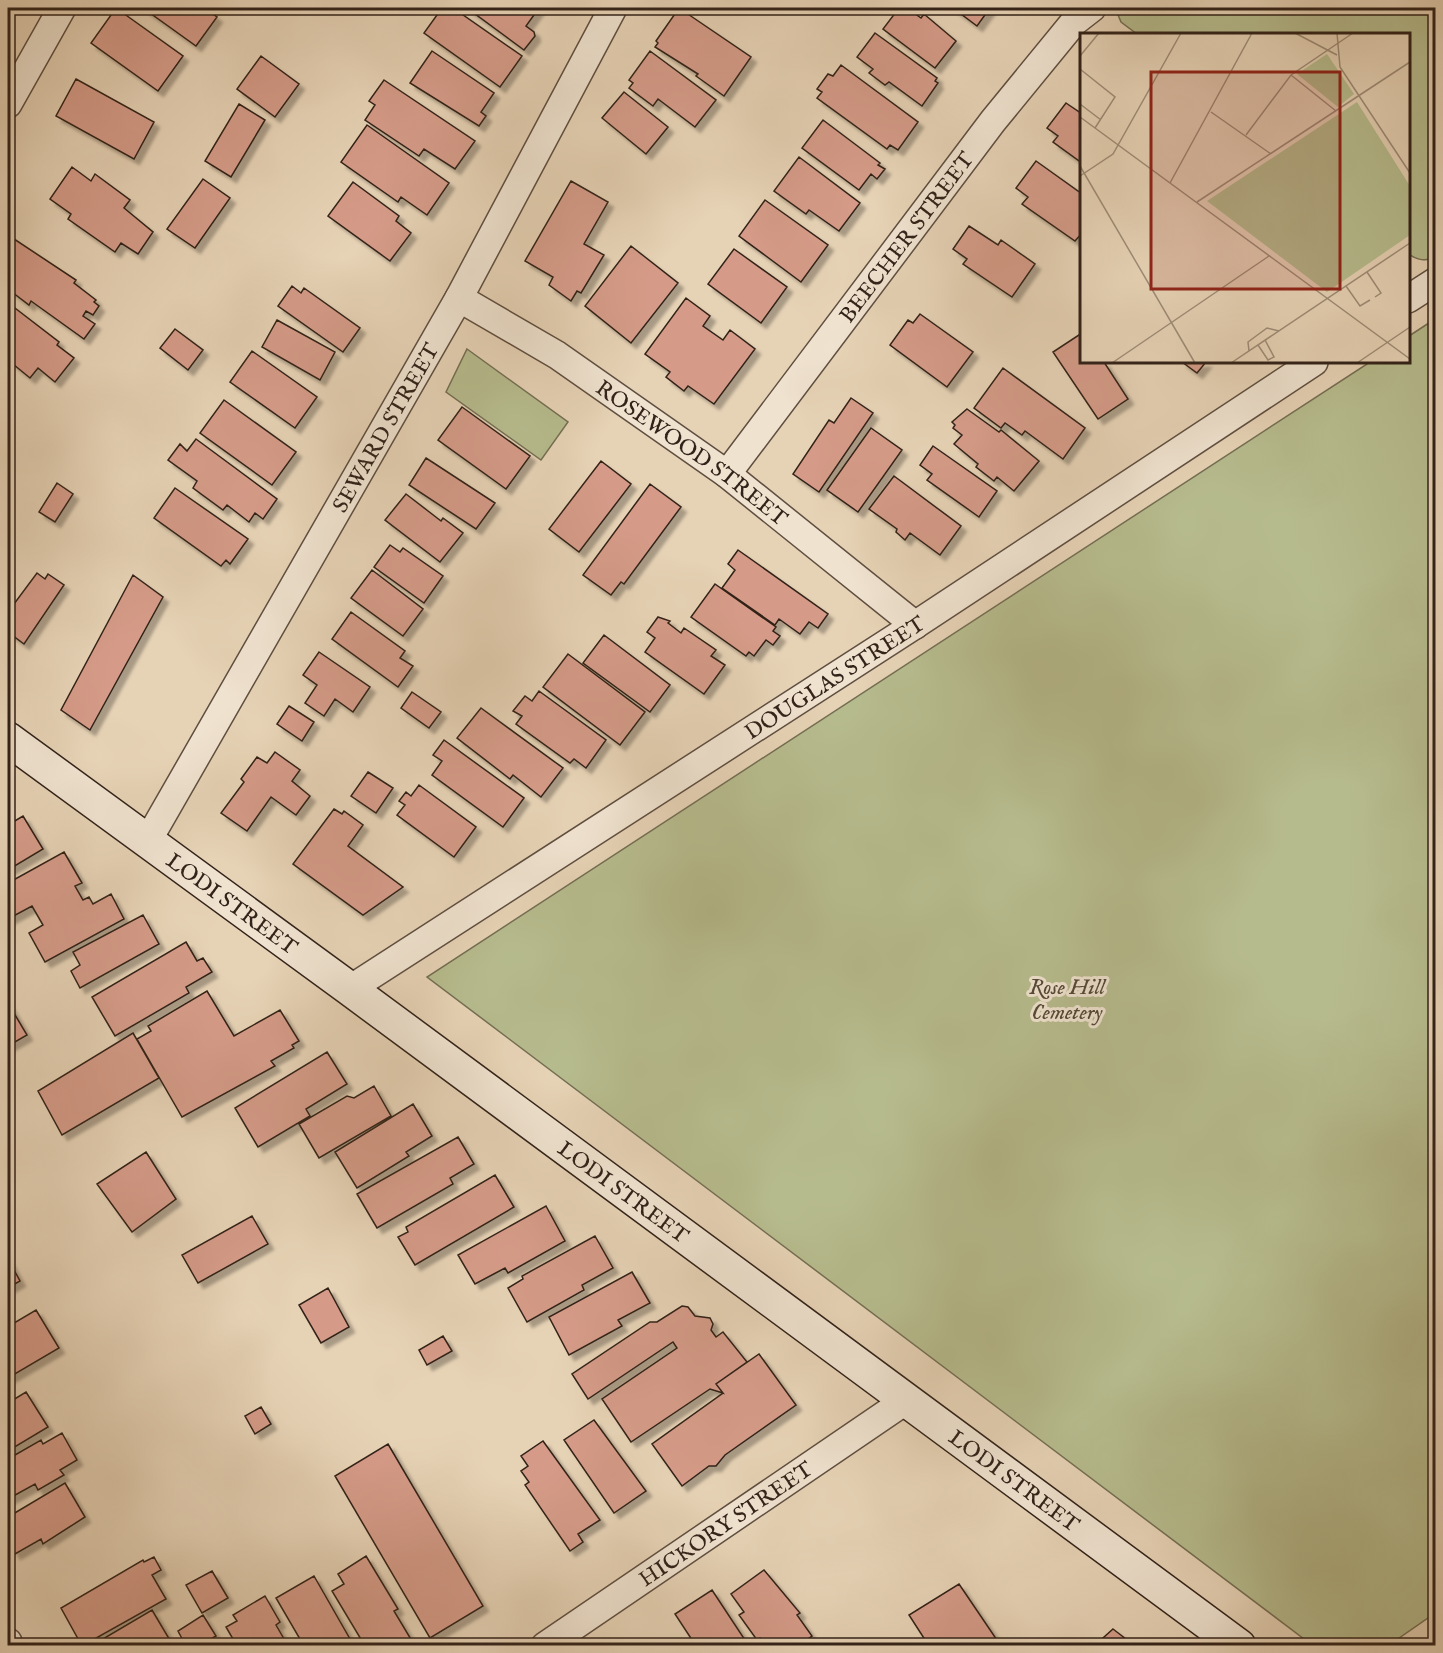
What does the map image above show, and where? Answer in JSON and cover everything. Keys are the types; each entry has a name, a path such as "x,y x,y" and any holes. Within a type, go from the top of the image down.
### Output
{"street":[{"path":"8,104 62,8"},
{"name":"SEWARD STREET","path":"147,842 459,298 613,8"},
{"name":"BEECHER STREET","path":"727,474 993,121 1086,21"},
{"path":"1410,296 1436,281"},
{"name":"ROSEWOOD STREET","path":"459,298 557,355 727,474 915,625"},
{"name":"DOUGLAS STREET","path":"350,989 915,625 1312,363"},
{"name":"LODI STREET","path":"8,740 350,989 1239,1646"},
{"name":"HICKORY STREET","path":"545,1646 905,1401"}],"green space":[{"path":"1120,8 1435,8 1435,257 1422,260 1410,255 1410,33 1136,33 1121,22 1116,10"},
{"name":"Rose Hill Cemetery","path":"1435,319 1435,1613 1389,1645 1312,1645 427,977 1368,363 1410,363 1410,335"},
{"path":"467,349 568,422 541,460 446,392"}],"building":[{"path":"116,8 183,56 158,91 91,43"},
{"path":"143,8 204,8 217,17 196,46"},
{"path":"442,8 453,8 522,56 500,87 424,33"},
{"path":"467,8 539,8 526,26 534,32 535,36 524,50"},
{"path":"679,8 751,57 724,96 696,76 698,74 655,47 658,43 656,41"},
{"path":"899,8 907,8 921,18 924,14 956,41 935,68 883,29"},
{"path":"953,8 990,8 977,26"},
{"path":"875,33 937,78 935,81 938,83 922,106 889,82 885,85 869,73 873,69 857,57"},
{"path":"432,51 494,93 481,112 486,116 479,126 410,83"},
{"path":"650,51 716,100 695,127 658,99 653,106 629,88 633,83 629,80"},
{"path":"261,56 299,84 275,117 237,89"},
{"path":"841,65 918,122 898,150 890,145 887,149 817,98 822,92 817,89 828,74 833,76"},
{"path":"76,79 154,122 134,159 56,116"},
{"path":"384,80 475,141 455,169 424,149 419,156 365,120 375,105 369,101"},
{"path":"624,92 668,127 646,154 602,118"},
{"path":"1066,103 1080,113 1080,162 1053,142 1058,136 1047,128"},
{"path":"239,104 265,120 231,177 205,161"},
{"path":"823,120 880,163 878,165 885,169 877,179 871,174 859,190 802,148"},
{"path":"367,125 449,183 427,215 401,197 398,202 341,162"},
{"path":"799,157 860,203 839,231 809,210 806,214 774,191"},
{"path":"1036,161 1080,193 1080,235 1075,241 1022,204 1028,197 1016,188"},
{"path":"72,167 91,181 95,174 130,200 124,208 153,232 138,254 121,243 115,252 68,219 71,214 50,199"},
{"path":"203,179 230,198 195,248 167,229"},
{"path":"571,181 608,202 584,244 604,255 581,293 577,291 571,301 549,285 553,277 525,261"},
{"path":"353,182 399,216 396,221 411,233 390,261 328,216"},
{"path":"765,200 828,245 801,282 739,236"},
{"path":"969,226 998,245 1001,240 1035,264 1012,297 963,264 967,259 953,249"},
{"path":"8,235 76,280 74,283 96,300 94,302 99,306 93,315 86,311 83,316 95,324 84,339 31,301 29,305 8,289"},
{"path":"631,246 678,283 631,343 585,306"},
{"path":"734,249 787,287 761,323 708,284"},
{"path":"292,286 301,293 304,288 360,328 343,352 278,306"},
{"path":"686,298 710,316 703,326 723,340 730,330 755,349 714,404 688,386 684,391 666,377 670,372 645,354"},
{"path":"11,305 59,342 57,345 74,358 55,382 38,368 30,378 8,360 8,310"},
{"path":"920,314 973,352 947,387 890,345 908,320 913,323"},
{"path":"277,320 335,352 320,380 262,347"},
{"path":"175,329 203,350 188,370 160,348"},
{"path":"1080,334 1080,363 1105,363 1128,399 1098,419 1053,352"},
{"path":"252,351 317,397 295,428 230,382"},
{"path":"1183,363 1205,363 1197,373"},
{"path":"1003,368 1085,428 1063,459 1025,431 1022,435 1005,423 1001,428 974,408"},
{"path":"851,398 873,413 819,492 793,474 829,420 834,423"},
{"path":"224,400 296,452 272,485 200,433"},
{"path":"462,407 530,456 506,489 438,440"},
{"path":"967,409 999,432 1001,430 1039,461 1014,491 997,477 994,481 976,467 978,464 954,444 962,435 953,428 955,425 952,422"},
{"path":"871,428 902,450 858,512 827,490"},
{"path":"196,439 277,499 263,519 255,513 249,522 227,505 223,510 193,488 197,481 168,460 180,444 187,451"},
{"path":"933,446 997,491 979,517 927,480 932,474 920,465"},
{"path":"426,458 495,503 476,529 409,485"},
{"path":"601,461 631,484 579,552 549,529"},
{"path":"894,476 961,526 940,555 910,533 905,540 896,532 897,529 869,509"},
{"path":"57,483 73,494 55,522 39,512"},
{"path":"650,484 681,507 624,584 621,582 611,595 583,575"},
{"path":"175,488 248,539 230,564 226,560 221,566 154,518"},
{"path":"406,494 441,521 443,518 463,533 440,562 385,520"},
{"path":"390,545 400,552 403,548 443,576 424,603 374,567"},
{"path":"738,550 828,614 818,628 809,622 800,634 779,619 775,625 722,588 735,570 728,564"},
{"path":"372,570 423,609 403,636 351,598"},
{"path":"37,573 45,579 48,574 64,585 24,644 8,632 8,612"},
{"path":"133,575 163,597 90,730 61,710"},
{"path":"715,584 776,627 773,631 780,636 773,645 766,640 754,656 749,652 746,656 691,617"},
{"path":"351,612 405,651 400,658 413,666 398,687 332,639"},
{"path":"658,617 670,621 668,623 681,633 684,628 716,650 711,656 725,665 704,694 645,652 655,638 647,632"},
{"path":"604,635 670,685 650,712 583,663"},
{"path":"319,652 370,687 353,712 335,699 324,716 305,703 317,685 303,675"},
{"path":"568,654 645,712 620,745 543,687"},
{"path":"539,691 606,740 586,768 574,759 570,763 516,724 522,716 513,711 525,696 532,701"},
{"path":"412,692 441,712 429,728 401,708"},
{"path":"289,706 314,722 302,741 277,724"},
{"path":"481,708 563,768 541,797 513,775 510,779 457,738"},
{"path":"444,740 524,798 503,827 432,775 442,761 433,755"},
{"path":"275,752 300,770 292,781 310,796 296,815 271,797 247,831 221,813 244,782 241,779 257,757 267,763"},
{"path":"368,772 393,788 376,813 351,796"},
{"path":"419,785 476,827 454,857 397,815 405,805 399,801 406,792 411,796"},
{"path":"334,809 342,814 344,811 363,825 348,846 403,887 363,915 293,864"},
{"path":"23,816 43,849 8,870 8,825"},
{"path":"64,852 82,883 75,886 83,900 89,897 93,904 111,894 124,919 45,962 29,933 43,925 32,906 8,919 8,883"},
{"path":"143,915 159,944 80,988 71,971 80,965 73,952"},
{"path":"186,942 197,961 203,958 212,972 186,987 189,993 115,1036 92,997"},
{"path":"207,991 234,1036 280,1010 299,1041 292,1045 294,1048 271,1061 275,1066 182,1117 137,1039 151,1031 148,1026"},
{"path":"8,1003 27,1035 8,1046"},
{"path":"133,1033 159,1078 62,1135 38,1091"},
{"path":"327,1052 347,1084 306,1109 310,1116 258,1147 235,1108"},
{"path":"374,1086 391,1116 319,1158 299,1124 347,1096 354,1098"},
{"path":"413,1104 432,1136 406,1152 409,1156 357,1188 335,1152"},
{"path":"458,1137 474,1164 450,1178 453,1184 377,1228 357,1194"},
{"path":"146,1152 176,1199 132,1232 97,1184"},
{"path":"495,1175 514,1207 415,1265 398,1237 408,1232 406,1227"},
{"path":"546,1206 565,1241 508,1273 505,1268 475,1284 458,1255"},
{"path":"252,1216 268,1244 198,1283 182,1255"},
{"path":"595,1236 613,1268 582,1285 584,1290 527,1322 508,1288 523,1279 522,1276"},
{"path":"8,1259 20,1281 8,1288"},
{"path":"632,1272 650,1303 618,1320 622,1326 569,1355 549,1317"},
{"path":"328,1288 349,1327 321,1343 299,1305"},
{"path":"682,1306 688,1307 695,1316 710,1318 713,1324 711,1330 716,1337 723,1332 747,1362 716,1384 723,1393 710,1389 631,1442 602,1399 677,1348 673,1342 588,1399 572,1374 650,1322 657,1322"},
{"path":"36,1310 59,1348 8,1378 8,1333 12,1330 9,1326"},
{"path":"443,1336 452,1351 427,1365 419,1350"},
{"path":"759,1354 796,1405 725,1455 716,1466 709,1466 682,1486 652,1444 723,1393 716,1384"},
{"path":"26,1392 48,1427 8,1451 8,1403"},
{"path":"261,1407 271,1424 255,1434 245,1416"},
{"path":"594,1420 646,1491 614,1513 564,1440"},
{"path":"62,1433 77,1460 60,1470 64,1475 38,1490 35,1484 8,1499 8,1459 41,1440 43,1444"},
{"path":"543,1441 600,1520 578,1534 583,1542 570,1551 525,1485 529,1482 521,1471 528,1466 521,1456"},
{"path":"388,1444 483,1606 430,1638 335,1476"},
{"path":"65,1483 85,1517 43,1544 41,1539 15,1554 8,1542 8,1517"},
{"path":"366,1556 398,1609 394,1611 415,1646 365,1646 332,1591 344,1584 338,1574"},
{"path":"154,1557 161,1570 152,1575 166,1599 82,1646 61,1608 143,1560 144,1562"},
{"path":"764,1570 800,1613 797,1615 812,1636 798,1646 765,1646 760,1638 757,1640 739,1615 744,1612 731,1594"},
{"path":"212,1571 228,1598 202,1613 186,1585"},
{"path":"314,1576 354,1646 304,1646 276,1598"},
{"path":"959,1584 1001,1646 929,1646 909,1615"},
{"path":"712,1590 745,1640 737,1646 696,1646 675,1614"},
{"path":"265,1596 280,1622 276,1625 288,1646 237,1646 226,1627 237,1621 233,1615"},
{"path":"152,1610 171,1642 164,1646 91,1646"},
{"path":"203,1615 216,1636 199,1646 186,1646 178,1631"},
{"path":"1113,1629 1135,1646 1094,1646"}]}
